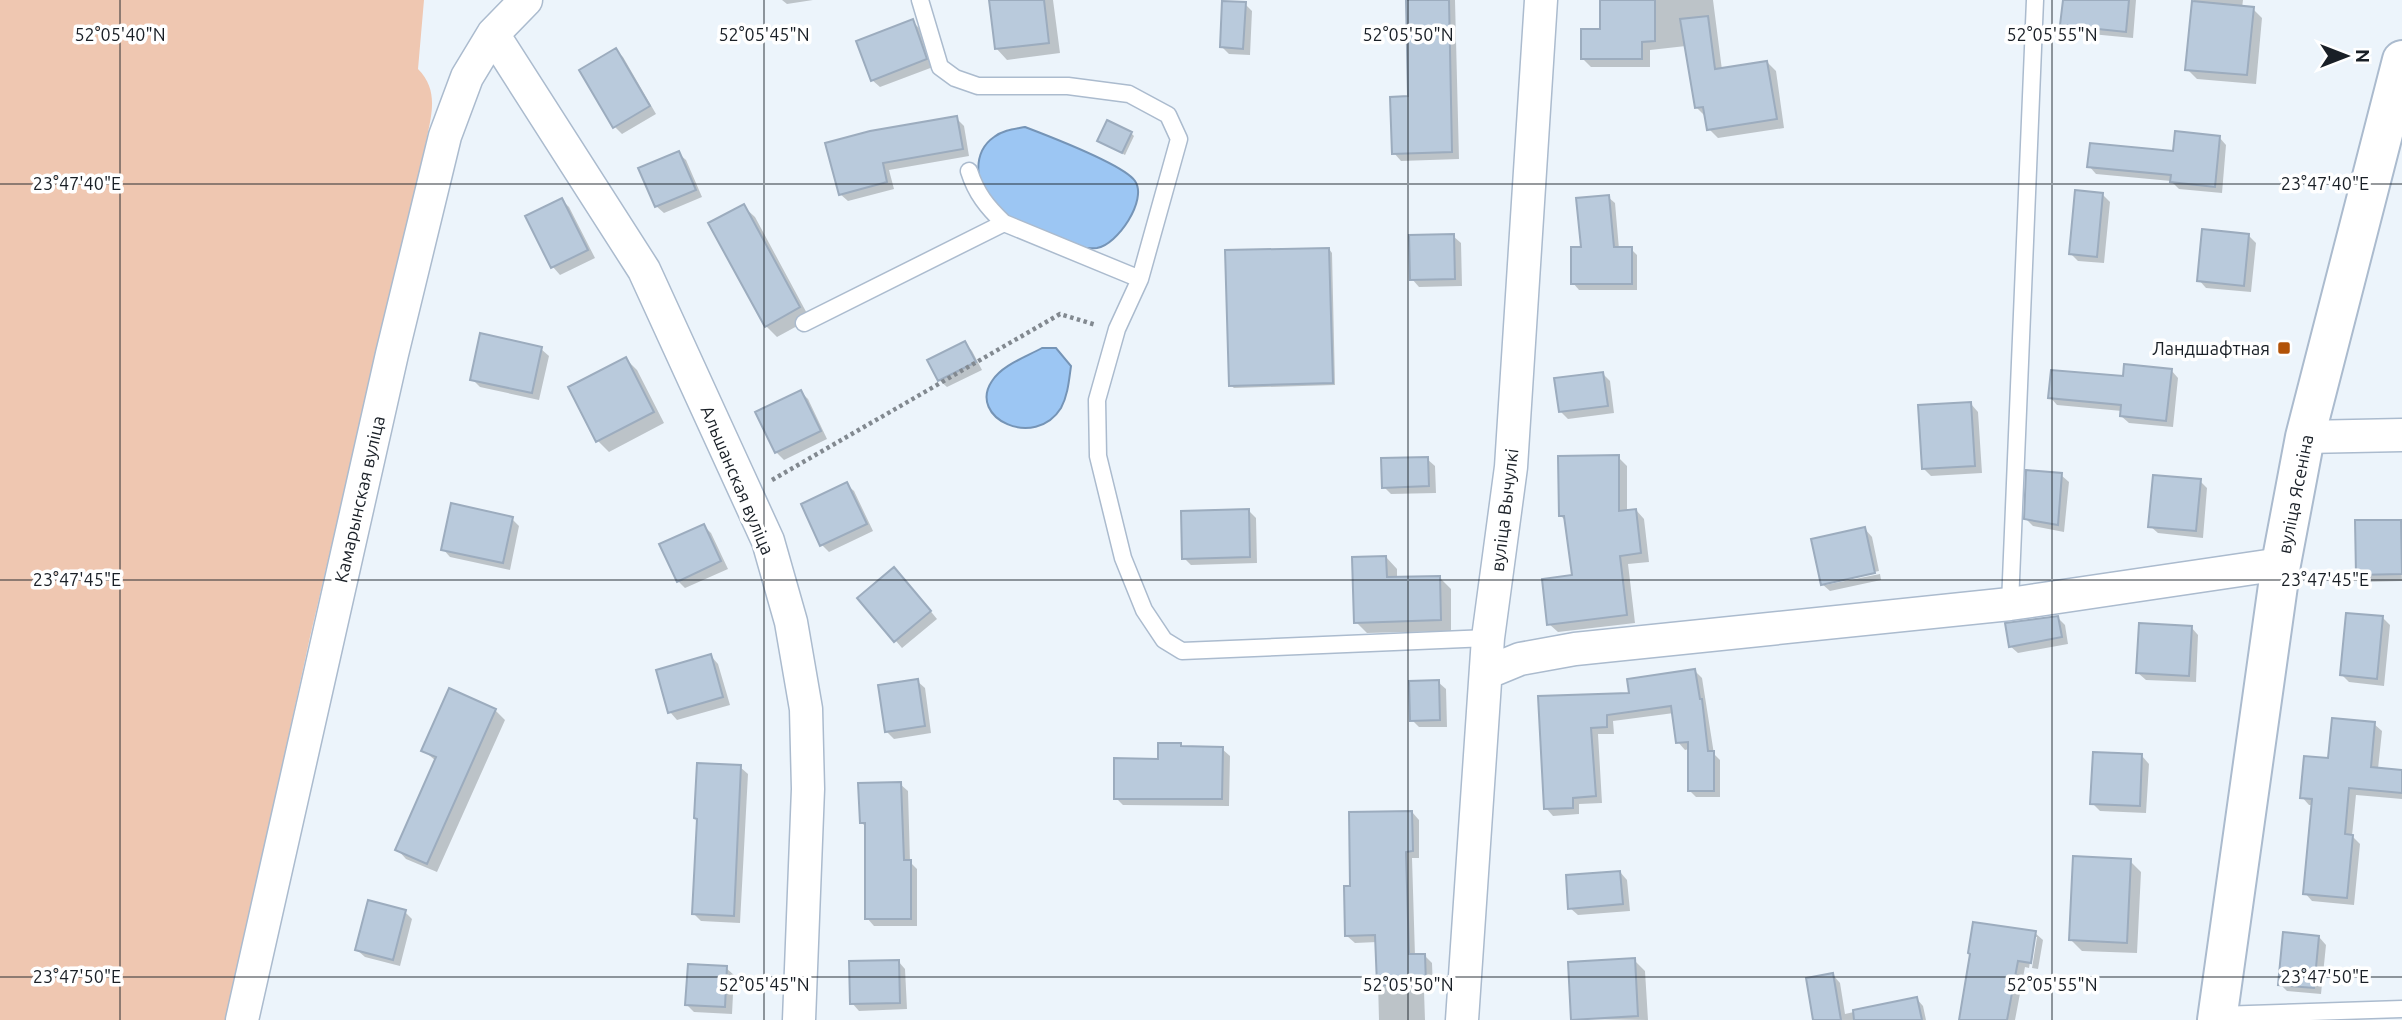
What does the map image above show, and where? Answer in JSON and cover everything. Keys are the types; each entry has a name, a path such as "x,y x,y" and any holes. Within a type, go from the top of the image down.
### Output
{"street":[{"name":"Камарынская вуліца","path":"242,1020 392,354 445,136 467,77 493,34 526,0"},
{"name":"вуліца Вычулкі","path":"1462,1020 1488,638 1511,467 1541,0"},
{"name":"Альшанская вуліца","path":"493,34 644,270 768,541 790,622 806,709 808,789 799,1020"},
{"name":"вуліца Ясеніна","path":"2218,1018 2281,564 2305,438 2402,60"},
{"path":"2305,438 2402,435"},
{"path":"1486,673 1520,659 1575,649 2010,604 2281,564"}],"lane":[{"path":"920,0 940,67 955,78 978,86 1068,86 1129,94 1168,115 1179,139 1140,279 1117,329 1097,400 1098,456 1123,558 1144,610 1164,640 1182,651 1488,638"},
{"path":"2010,604 2035,0"},
{"path":"969,171 982,201 1004,222 1140,279"},
{"path":"804,323 1004,222"},
{"path":"2218,1018 2402,1009"}],"path":[{"path":"747,494 1060,314 1117,329"}],"shaded area":[{"path":"0,0 424,0 418,69 430,87 432,96 425,147 310,637 227,1020 0,1020"}],"water":[{"path":"1025,127 1101,159 1135,181 1138,189 1134,210 1121,230 1105,245 1097,248 1084,247 1041,233 1003,214 988,199 978,171 982,152 997,135"},
{"path":"1042,348 1056,348 1071,366 1061,408 1050,420 1036,427 1021,428 1007,424 996,417 989,407 987,395 992,381 1008,366"}],"building":[{"path":"989,0 1044,0 1049,43 995,49"},
{"path":"1406,0 1449,0 1452,152 1392,154 1390,97 1408,96"},
{"path":"1600,0 1655,0 1655,41 1642,42 1642,59 1581,59 1581,29 1600,29"},
{"path":"2063,0 2129,0 2126,32 2060,25"},
{"path":"1222,1 1246,2 1243,49 1220,47"},
{"path":"2192,1 2254,7 2247,75 2185,70"},
{"path":"1708,16 1715,69 1767,61 1777,119 1707,130 1703,107 1695,108 1680,19"},
{"path":"913,19 927,59 871,81 856,41"},
{"path":"616,48 650,106 613,128 579,70"},
{"path":"957,116 963,149 883,163 887,182 839,195 825,143 870,131"},
{"path":"1107,120 1132,132 1122,153 1097,141"},
{"path":"2175,131 2220,136 2215,187 2170,182 2171,175 2087,167 2090,143 2173,151"},
{"path":"679,151 696,190 655,207 638,168"},
{"path":"2075,190 2103,193 2097,257 2069,254"},
{"path":"1609,195 1614,247 1632,247 1632,284 1571,284 1571,247 1581,247 1576,198"},
{"path":"562,198 588,250 551,268 525,216"},
{"path":"744,204 800,307 765,327 708,223"},
{"path":"2202,229 2249,234 2244,286 2197,281"},
{"path":"1454,234 1455,279 1410,280 1409,235"},
{"path":"1329,248 1333,383 1229,386 1225,250"},
{"path":"480,333 542,347 532,393 470,380"},
{"path":"965,341 976,362 938,381 927,360"},
{"path":"626,357 654,412 596,442 568,387"},
{"path":"2124,364 2172,369 2166,421 2120,416 2121,405 2048,398 2051,370 2123,376"},
{"path":"1603,372 1608,406 1559,412 1554,378"},
{"path":"801,390 821,431 775,453 755,412"},
{"path":"1971,402 1975,466 1922,469 1918,405"},
{"path":"1619,455 1619,511 1636,509 1641,553 1620,556 1627,615 1547,625 1542,579 1572,575 1564,516 1559,516 1558,456"},
{"path":"1428,457 1429,486 1382,488 1381,458"},
{"path":"2026,470 2062,473 2058,525 2024,519"},
{"path":"2153,475 2201,479 2196,531 2148,527"},
{"path":"847,482 867,524 820,546 801,504"},
{"path":"451,503 513,517 503,563 441,550"},
{"path":"1249,509 1250,557 1182,559 1181,511"},
{"path":"2355,520 2401,520 2402,574 2356,575"},
{"path":"704,524 721,561 677,582 659,544"},
{"path":"1865,527 1875,573 1821,585 1811,539"},
{"path":"1386,556 1387,577 1440,576 1441,620 1354,623 1352,557"},
{"path":"894,567 931,611 894,642 857,598"},
{"path":"2346,613 2383,616 2377,679 2340,675"},
{"path":"2058,616 2062,637 2009,647 2005,623"},
{"path":"2139,623 2192,626 2189,676 2136,673"},
{"path":"711,654 723,697 668,713 656,670"},
{"path":"1695,669 1702,699 1708,751 1714,751 1714,791 1688,791 1688,742 1676,743 1671,706 1607,715 1607,727 1591,728 1596,796 1573,798 1573,808 1544,809 1538,696 1629,693 1627,679"},
{"path":"918,679 925,726 885,732 878,685"},
{"path":"1439,680 1440,720 1410,721 1409,681"},
{"path":"449,688 496,709 427,864 395,850 436,757 421,751"},
{"path":"2332,718 2375,722 2371,767 2402,770 2402,793 2349,788 2345,834 2353,835 2347,898 2303,894 2312,799 2300,798 2304,756 2328,758"},
{"path":"1158,743 1223,747 1222,799 1114,799 1114,758 1158,759"},
{"path":"2093,752 2142,754 2140,806 2090,804"},
{"path":"697,763 741,765 734,916 692,914"},
{"path":"901,782 904,860 911,860 911,919 865,919 865,823 860,823 858,783"},
{"path":"1412,811 1413,851 1406,852 1409,954 1425,954 1426,984 1377,985 1375,935 1345,936 1344,886 1350,886 1349,812"},
{"path":"2073,856 2131,859 2127,943 2069,940"},
{"path":"1620,871 1623,904 1568,909 1566,875"},
{"path":"368,900 406,910 393,960 355,950"},
{"path":"1973,922 2036,931 2031,963 2018,961 2007,1020 1959,1020"},
{"path":"2283,932 2319,936 2314,988 2278,985"},
{"path":"1635,958 1638,1016 1571,1020 1568,962"},
{"path":"899,960 900,1003 850,1004 849,961"},
{"path":"688,964 727,966 725,1007 685,1005"},
{"path":"1833,973 1841,1020 1813,1020 1806,978"},
{"path":"1917,997 1922,1020 1854,1020 1853,1010"}],"place":[{"name":"Ландшафтная","path":"2284,348"}]}
